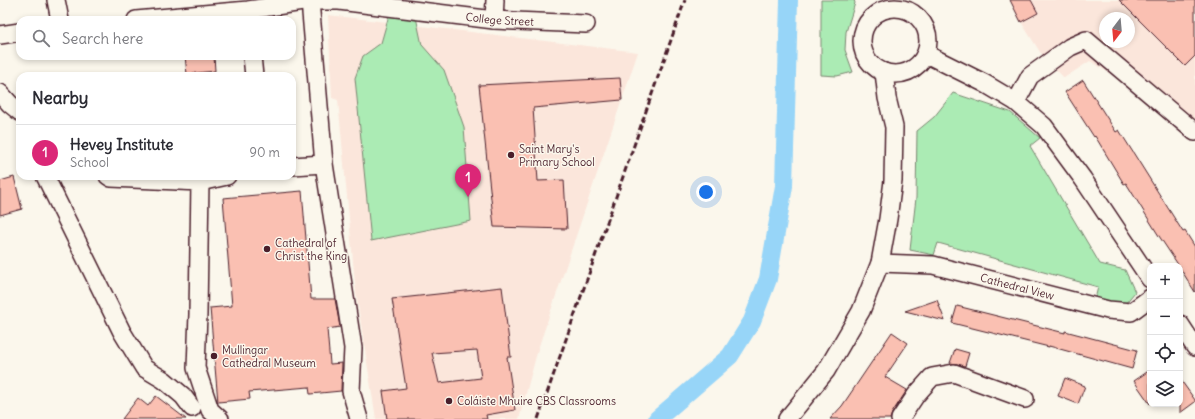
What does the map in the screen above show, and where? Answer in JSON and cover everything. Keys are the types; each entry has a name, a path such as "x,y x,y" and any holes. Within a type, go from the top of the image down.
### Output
{"street":[{"path":"56,0 59,16"},
{"name":"College Street","path":"181,16 248,10 310,1 339,0 438,7 494,20 586,24"},
{"path":"494,20 495,0"},
{"path":"310,1 324,164 353,348 351,391 358,419"},
{"path":"882,5 892,8 906,9 912,12 922,21 927,31 929,43 926,54 923,60 911,70 894,74 884,72 875,67 863,50 863,33 869,20 880,11 882,5"},
{"path":"0,35 16,33"},
{"path":"1016,102 1030,76 1070,47 1086,40 1191,128"},
{"path":"926,54 984,83 1016,102 1044,126 1083,178 1147,274"},
{"path":"252,60 254,72"},
{"path":"787,419 826,371 861,310 880,263 893,181 894,127 887,98 884,72"},
{"path":"10,103 16,116"},
{"path":"296,166 324,164"},
{"path":"47,180 122,332 144,368 164,380 183,396 192,408"},
{"path":"156,180 200,182 209,180"},
{"path":"200,182 196,368 210,410 220,419"},
{"name":"Cathedral View","path":"880,263 933,266 1108,310 1131,312 1149,299"},
{"path":"1183,329 1195,347"},
{"path":"900,419 916,395 932,377 954,373 1026,399"}],"shaded area":[{"path":"1010,0 1195,0 1195,126 1090,61 1064,78 1040,52 1021,22"},
{"path":"328,15 638,52 538,349 519,419 376,419 356,293 338,100 332,98"}],"green space":[{"path":"821,0 854,0 855,3 846,32 845,50 853,72 837,76 821,75"},
{"path":"389,15 416,17 422,45 444,70 464,127 471,221 371,241 355,78 363,56 381,43"},
{"path":"953,93 1010,112 1040,138 1030,146 1100,264 1125,270 1135,292 1125,304 1095,299 1098,287 938,243 934,255 910,250 916,198 917,131 934,117"}],"building":[{"path":"1010,0 1031,0 1038,13 1021,22"},
{"path":"1119,0 1195,0 1195,56 1185,66 1135,16 1135,12 1131,12"},
{"path":"185,60 214,60 215,71 187,72"},
{"name":"Saint Mary's Primary School","path":"620,78 622,100 533,108 538,181 564,180 567,229 494,227 479,85"},
{"path":"1083,80 1116,132 1119,130 1183,232 1185,231 1195,247 1195,292 1183,273 1183,263 1177,263 1065,92"},
{"path":"14,177 22,209 0,215 0,181"},
{"name":"Cathedral of Christ the King","path":"302,191 311,299 335,299 340,327 327,329 330,364 342,363 341,391 310,394 309,387 249,392 250,399 218,402 210,308 232,306 223,198"},
{"path":"502,287 511,357 507,357 515,410 486,415 487,419 387,419 383,391 406,388 392,299","holes":["477,350 481,378 439,383 432,353"]},
{"path":"937,300 945,321 905,311"},
{"path":"957,306 1065,333 1065,331 1137,350 1132,369 1049,346 952,323"},
{"path":"892,332 908,343 885,377 907,390 892,413 890,419 830,419 842,406"},
{"path":"955,349 969,353 965,366 950,363"},
{"path":"1147,372 1147,400 1134,381"},
{"path":"1065,378 1085,386 1078,404 1058,396"},
{"path":"1183,383 1195,402 1180,413 1180,407 1183,407"},
{"path":"156,396 186,419 122,419 138,398 148,406"}],"waterway":[{"path":"657,419 730,356 752,321 768,279 784,186 789,0"}],"railway":[{"path":"538,419 685,0"}],"place":[{"name":"Saint Mary's Primary School","path":"511,155"},
{"name":"Hevey Institute","path":"468,197"},
{"name":"Cathedral of Christ the King","path":"267,249"},
{"name":"Mullingar Cathedral Museum","path":"214,356"},
{"name":"Coláiste Mhuire CBS Classrooms","path":"449,401"}]}
